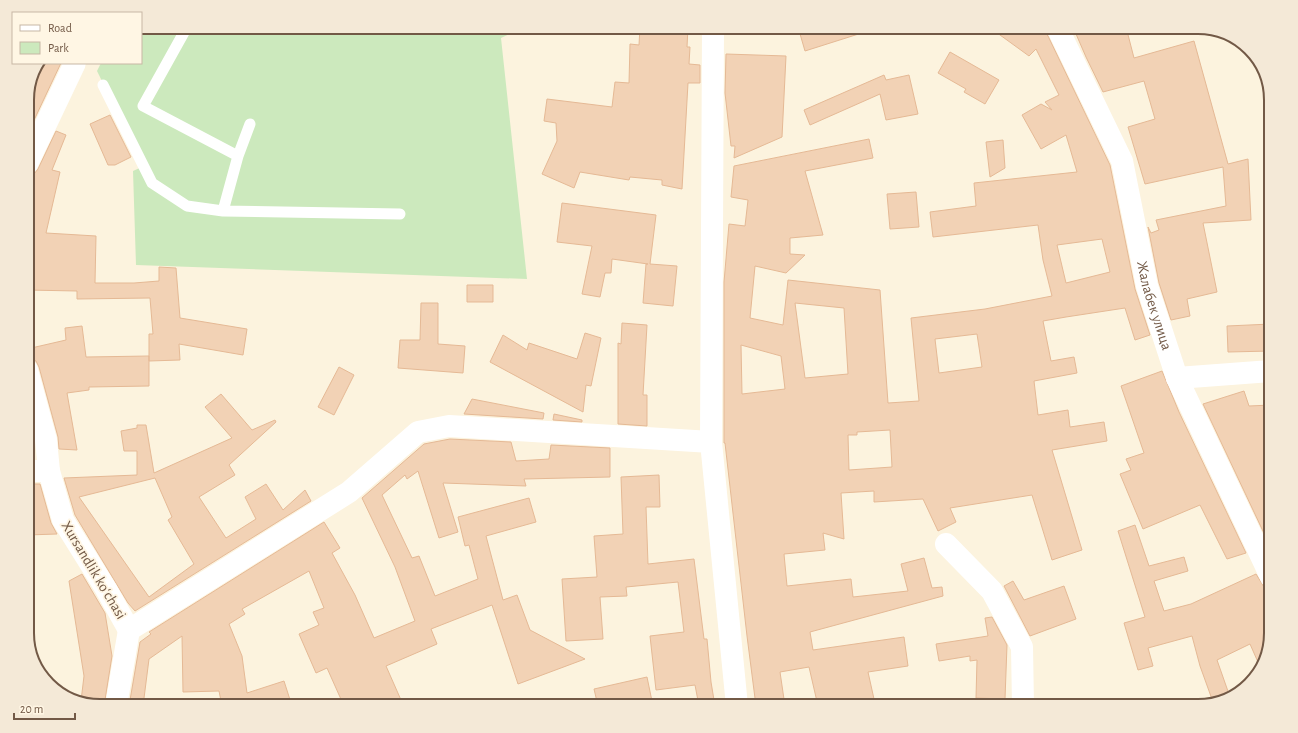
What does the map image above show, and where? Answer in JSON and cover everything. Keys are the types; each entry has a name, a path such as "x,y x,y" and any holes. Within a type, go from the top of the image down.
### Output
{"street":[{"path":"713,34 711,442 736,699"},
{"name":"Жалабек улица","path":"1060,34 1122,161 1147,286 1177,378 1264,562"},
{"path":"34,149 75,64"},
{"path":"1177,378 1264,372"},
{"name":"Xursandlik koʻchasi","path":"34,396 46,440 49,471 63,520 106,589 129,630"},
{"path":"117,699 129,630 349,492 418,432 449,426 711,442"},
{"path":"34,471 49,471"},
{"path":"946,544 992,591 1022,647 1024,699"}],"lane":[{"path":"183,34 143,106 238,156"},
{"path":"103,84 152,183 187,206 223,211 400,214"},
{"path":"223,211 238,156 250,124"}],"green space":[{"path":"142,34 509,34 501,38 527,279 136,265 133,171 144,166 97,71 100,64 142,64"}],"building":[{"path":"640,34 688,34 687,47 690,47 689,64 700,65 700,83 688,83 682,189 662,185 662,180 630,177 629,180 580,172 574,188 542,174 557,141 556,123 544,121 547,99 612,107 615,82 629,83 630,44 639,45"},
{"path":"800,34 859,34 805,51"},
{"path":"999,34 1046,34 1048,36 1110,165 1135,289 1150,335 1135,340 1125,308 1043,321 1051,361 1074,357 1077,373 1034,381 1038,415 1068,410 1070,427 1104,422 1107,441 1052,450 1082,550 1052,560 1032,495 950,508 956,522 938,531 923,499 874,502 874,491 841,493 844,539 823,533 825,550 784,554 787,586 851,579 853,597 908,591 901,564 924,558 932,588 942,587 943,596 810,632 813,650 904,637 908,666 868,672 874,699 816,699 809,667 780,672 784,699 755,699 724,443 724,282 729,224 745,226 748,200 731,197 734,166 869,139 873,158 805,171 823,235 790,238 790,254 805,255 786,273 755,266 750,318 783,325 788,280 880,290 888,403 919,401 911,318 985,309 1052,296 1043,260 1038,225 933,237 930,212 976,206 974,183 1077,172 1066,135 1041,149 1022,115 1041,104 1052,110 1045,102 1059,95 1036,49 1029,56","holes":["1102,239 1110,272 1066,283 1057,245","795,303 844,308 848,374 805,378","977,334 982,367 939,373 935,339","741,345 781,356 785,389 742,394","890,430 892,467 849,470 848,435 857,435 857,432"]},
{"path":"1076,34 1128,34 1134,58 1194,41 1228,164 1248,159 1251,220 1203,223 1217,292 1187,299 1190,316 1171,320 1159,283 1148,227 1151,233 1159,230 1156,220 1226,206 1223,167 1145,184 1128,127 1155,119 1144,81 1103,92"},
{"path":"950,52 999,80 985,104 964,92 966,89 938,73"},
{"path":"726,54 786,56 782,137 734,158 735,146 731,146 725,93"},
{"path":"45,64 61,64 34,120 34,96 36,83 41,71"},
{"path":"884,75 886,80 909,75 918,114 886,120 880,94 810,125 804,110"},
{"path":"110,115 131,157 115,165 108,165 90,124"},
{"path":"56,131 66,135 52,170 60,172 46,233 96,236 95,283 134,283 159,281 159,267 176,268 180,318 247,329 243,355 179,344 180,360 149,361 149,334 153,334 150,298 77,299 77,291 34,290 34,174 38,169"},
{"path":"1003,140 1005,168 990,177 986,142"},
{"path":"916,192 919,227 890,229 887,194"},
{"path":"562,203 656,215 650,264 677,266 673,306 643,303 646,264 648,264 612,259 611,273 605,273 600,297 582,294 592,246 557,242"},
{"path":"467,285 493,285 493,302 467,302"},
{"path":"421,303 438,303 438,344 465,346 463,373 398,368 400,340 420,340"},
{"path":"622,323 647,325 643,395 647,395 647,426 618,424 618,343 621,344"},
{"path":"1264,324 1264,351 1228,352 1227,326"},
{"path":"82,326 86,357 149,356 149,386 89,387 89,390 67,393 77,450 59,449 58,437 39,367 34,360 34,347 66,340 65,328"},
{"path":"585,333 601,338 591,386 586,385 583,412 490,362 503,335 527,350 529,343 577,359"},
{"path":"339,367 354,375 334,415 318,407"},
{"path":"1162,371 1179,412 1246,553 1227,559 1200,505 1143,529 1120,474 1131,470 1126,459 1144,453 1121,386"},
{"path":"1244,391 1249,406 1264,405 1264,533 1203,404"},
{"path":"221,394 252,430 275,420 276,422 229,465 235,475 199,497 226,538 256,519 245,497 266,484 283,510 305,490 311,501 135,611 128,603 75,515 64,478 137,475 137,451 124,451 121,431 137,428 137,425 146,425 154,473 232,438 205,407","holes":["155,478 172,517 168,520 194,564 149,597 79,497"]},
{"path":"472,399 544,413 543,419 464,414"},
{"path":"554,414 582,420 582,422 553,420"},
{"path":"450,439 511,442 516,461 549,459 551,445 610,448 610,477 524,479 526,486 443,483 458,532 439,538 418,471 407,479 405,475 382,495 412,558 419,556 435,596 478,579 469,545 465,546 458,517 529,498 536,522 486,536 503,600 517,595 530,630 585,659 518,684 492,605 431,629 437,644 386,666 401,699 341,699 327,668 316,673 299,634 319,625 313,612 324,608 309,571 242,609 245,614 229,624 242,656 247,693 284,681 290,699 221,699 219,691 183,692 182,636 149,659 144,699 130,699 140,642 151,634 149,632 324,522 340,548 332,553 355,595 374,638 415,621 395,567 362,498 424,444"},
{"path":"659,475 660,507 646,507 648,564 694,559 704,639 707,639 714,699 698,699 695,685 656,690 650,636 684,632 678,582 626,587 627,596 600,597 603,639 566,641 562,579 597,577 594,536 623,534 621,477"},
{"path":"34,484 40,484 51,523 57,534 34,535"},
{"path":"1135,525 1149,566 1184,557 1188,571 1154,581 1164,611 1191,604 1256,574 1264,587 1264,632 1262,650 1257,661 1250,644 1217,660 1228,691 1211,697 1200,666 1192,636 1148,648 1153,666 1138,670 1124,623 1145,617 1118,531"},
{"path":"82,574 105,613 112,656 105,699 82,696 84,676 69,581"},
{"path":"1013,581 1024,600 1064,586 1076,619 1030,636 1004,586"},
{"path":"992,617 1007,645 1005,699 976,698 977,660 970,661 970,656 939,661 936,644 988,636 985,618"},
{"path":"647,677 652,699 596,699 594,689"}]}
